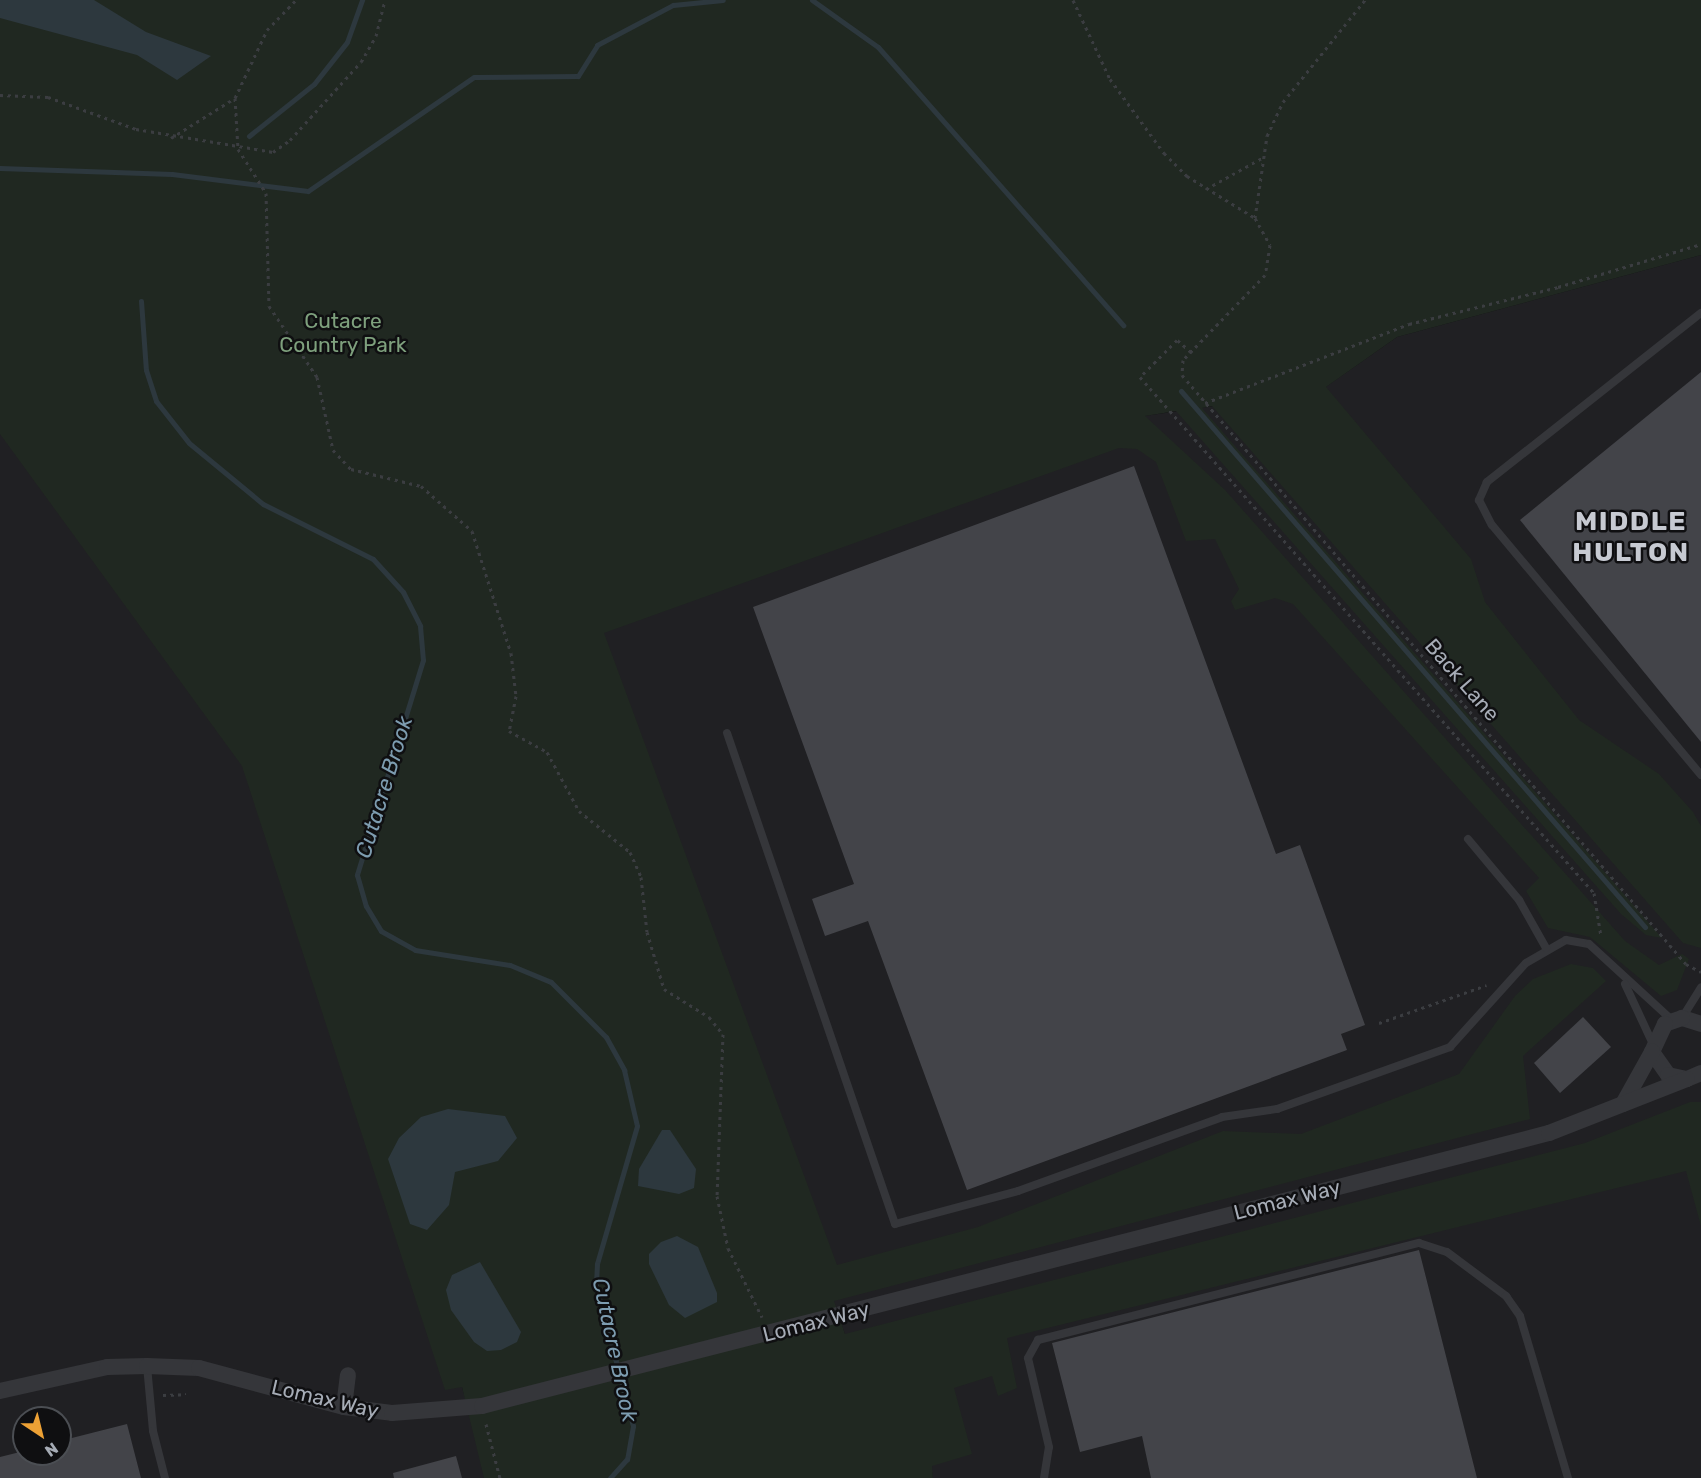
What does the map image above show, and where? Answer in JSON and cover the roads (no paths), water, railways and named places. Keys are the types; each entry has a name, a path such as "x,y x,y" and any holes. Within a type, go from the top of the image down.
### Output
{"street":[{"path":"1623,1105 1652,1048 1659,1029 1677,1019 1701,1024"},
{"path":"1652,1048 1660,1070 1697,1076"},
{"name":"Lomax Way","path":"0,1391 107,1366 198,1368 344,1407 392,1413 460,1410 576,1384 1549,1133 1697,1076"},
{"path":"344,1407 348,1375"}],"lane":[{"path":"1701,313 1487,482 1479,500 1492,525 1701,775"},
{"path":"727,733 895,1224 1018,1191 1222,1117 1277,1109 1450,1047 1502,994 1526,963 1546,948 1566,940 1589,945 1624,982 1677,1019 1701,988"},
{"path":"1468,839 1519,900 1546,948"},
{"path":"1624,982 1652,1048"},
{"path":"1044,1478 1049,1447 1028,1358 1038,1340 1419,1243 1447,1252 1506,1296 1521,1317 1568,1478"},
{"path":"147,1366 165,1478"}],"waterway":[{"name":"Cutacre Brook","path":"249,136 314,84 347,42 362,0"},
{"path":"0,168 172,174 308,191 474,77 578,76 597,45 673,5 723,0"},
{"path":"812,0 878,47 1123,325"},
{"name":"Cutacre Brook","path":"141,301 146,370 156,401 189,443 263,504 373,559 403,592 420,626 423,660 357,875 366,906 381,931 415,950 510,965 551,982 606,1037 624,1070 637,1126 597,1264 596,1286 633,1426 627,1459 610,1478"},
{"path":"1181,391 1645,927"}],"district":[{"name":"MIDDLE HULTON","path":"1631,536"}],"park label":[{"name":"Cutacre Country Park","path":"343,333"}]}
